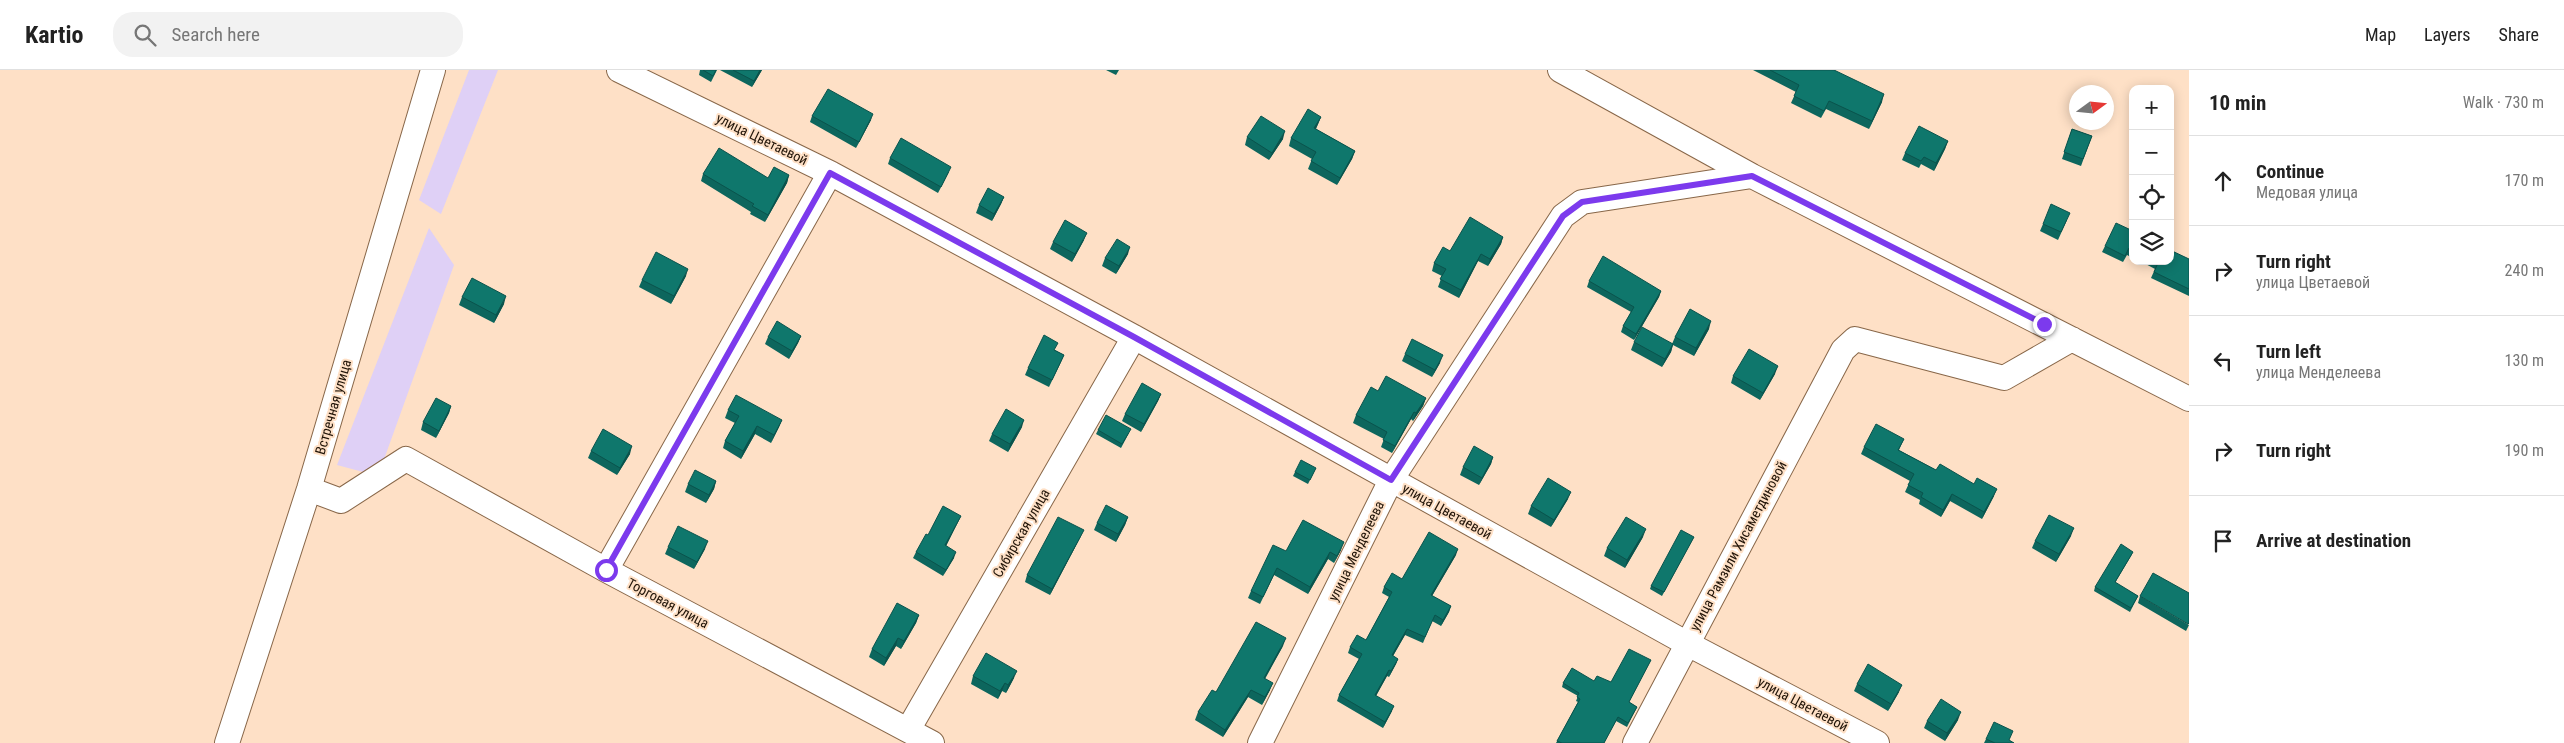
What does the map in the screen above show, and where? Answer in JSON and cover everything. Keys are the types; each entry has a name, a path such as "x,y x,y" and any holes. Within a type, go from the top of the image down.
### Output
{"street":[{"name":"Встречная улица","path":"227,743 309,489 433,70"},
{"name":"улица Цветаевой","path":"619,70 830,173 1134,337 1686,643 1877,743"},
{"path":"1560,70 1752,176 2189,399"},
{"path":"606,570 830,173"},
{"name":"улица Менделеева","path":"1260,743 1391,480 1563,216 1582,202 1752,176"},
{"name":"Сибирская улица","path":"908,730 1134,337"},
{"name":"улица Рамзили Хисаметдиновой","path":"1635,743 1686,643 1843,350 1855,339 2004,378 2072,339"},
{"name":"Торговая улица","path":"309,489 341,501 406,459 606,570 932,743"}],"shaded area":[{"path":"469,70 498,70 441,214 419,200"},
{"path":"429,228 454,265 378,476 337,465"}],"building":[{"path":"703,70 716,70 713,76"},
{"path":"733,70 760,70 754,81"},
{"path":"1770,70 1834,70 1884,94 1872,121 1829,101 1824,111 1794,96 1799,85"},
{"path":"828,89 873,114 859,142 812,116"},
{"path":"1308,109 1321,117 1314,128 1355,151 1340,178 1311,161 1316,152 1291,138"},
{"path":"1261,116 1285,131 1272,153 1247,137"},
{"path":"1919,126 1948,141 1936,163 1924,157 1921,161 1905,153"},
{"path":"2072,130 2092,136 2083,159 2064,152"},
{"path":"901,138 951,167 941,187 890,158"},
{"path":"719,148 768,178 774,167 789,175 768,215 752,206 754,204 703,174"},
{"path":"988,188 1004,197 994,214 979,205"},
{"path":"2051,204 2070,213 2061,232 2043,224"},
{"path":"1470,217 1503,237 1490,259 1481,254 1461,290 1440,279 1446,269 1434,263 1443,247 1450,251"},
{"path":"1065,220 1087,233 1075,254 1053,242"},
{"path":"2116,223 2129,229 2129,248 2125,256 2105,246"},
{"path":"1117,239 1130,247 1119,266 1105,258"},
{"path":"656,252 688,269 674,296 642,280"},
{"path":"2174,252 2189,259 2189,289 2154,272 2157,265 2174,265"},
{"path":"1603,256 1661,291 1636,334 1623,326 1634,307 1589,281"},
{"path":"472,278 506,296 496,315 462,297"},
{"path":"1690,309 1711,321 1696,348 1675,337"},
{"path":"777,321 801,336 792,351 768,337"},
{"path":"1642,327 1673,344 1665,359 1634,342"},
{"path":"1044,335 1058,343 1054,350 1064,355 1052,380 1028,368"},
{"path":"1412,339 1443,355 1435,370 1405,354"},
{"path":"1749,349 1778,366 1763,393 1733,376"},
{"path":"1386,376 1426,398 1416,413 1414,412 1395,446 1383,440 1387,432 1356,415 1371,387 1378,391"},
{"path":"1142,383 1161,394 1144,424 1125,414"},
{"path":"736,395 782,420 774,435 757,426 743,451 725,441 739,416 728,410"},
{"path":"436,398 451,406 439,431 423,422"},
{"path":"1006,409 1024,420 1010,444 992,434"},
{"path":"1106,415 1131,429 1122,444 1098,430"},
{"path":"1876,424 1904,439 1898,450 1936,470 1940,464 1974,484 1977,478 1997,489 1984,512 1952,494 1943,510 1921,497 1923,493 1908,485 1914,474 1864,447"},
{"path":"603,429 632,446 620,468 591,451"},
{"path":"1474,446 1493,457 1482,478 1463,467"},
{"path":"1301,460 1316,468 1310,480 1295,472"},
{"path":"695,470 716,481 709,495 688,484"},
{"path":"1548,478 1571,492 1554,520 1531,506"},
{"path":"1106,505 1128,517 1118,534 1097,523"},
{"path":"943,506 961,516 945,545 956,552 946,570 916,552 926,534 928,535"},
{"path":"2049,515 2074,528 2059,554 2035,541"},
{"path":"1058,517 1084,530 1052,589 1027,575"},
{"path":"1626,517 1646,529 1627,560 1607,548"},
{"path":"1303,520 1344,542 1337,556 1330,552 1310,587 1277,568 1263,597 1251,591 1273,545 1286,551"},
{"path":"678,526 708,541 697,562 668,547"},
{"path":"1681,530 1694,537 1664,592 1651,586"},
{"path":"1429,532 1458,549 1431,595 1451,606 1443,620 1435,615 1425,637 1407,629 1392,655 1398,659 1391,671 1389,670 1375,695 1394,706 1385,722 1339,695 1362,654 1350,647 1357,635 1366,640 1392,592 1384,587 1392,573 1402,579"},
{"path":"2121,544 2133,552 2115,582 2138,596 2131,608 2095,587"},
{"path":"2153,573 2189,593 2188,624 2140,596"},
{"path":"897,603 919,615 904,641 898,638 886,658 872,649"},
{"path":"1256,622 1286,638 1264,678 1273,683 1265,697 1251,690 1225,730 1198,712 1212,690 1216,692"},
{"path":"1629,649 1651,660 1629,702 1637,707 1628,723 1618,717 1604,743 1562,743 1557,741 1580,699 1577,697 1579,693 1563,683 1572,668 1594,681 1597,676 1611,682"},
{"path":"986,653 1017,671 1008,685 1005,683 1000,691 973,676"},
{"path":"1868,664 1902,685 1891,704 1857,684"},
{"path":"1941,699 1961,712 1947,733 1927,721"},
{"path":"1994,722 2013,731 2009,740 2014,743 1995,743 1986,739"}],"route":[{"path":"606,570 830,173 1134,337 1391,480 1563,216 1582,202 1752,176 2044,324"}]}
